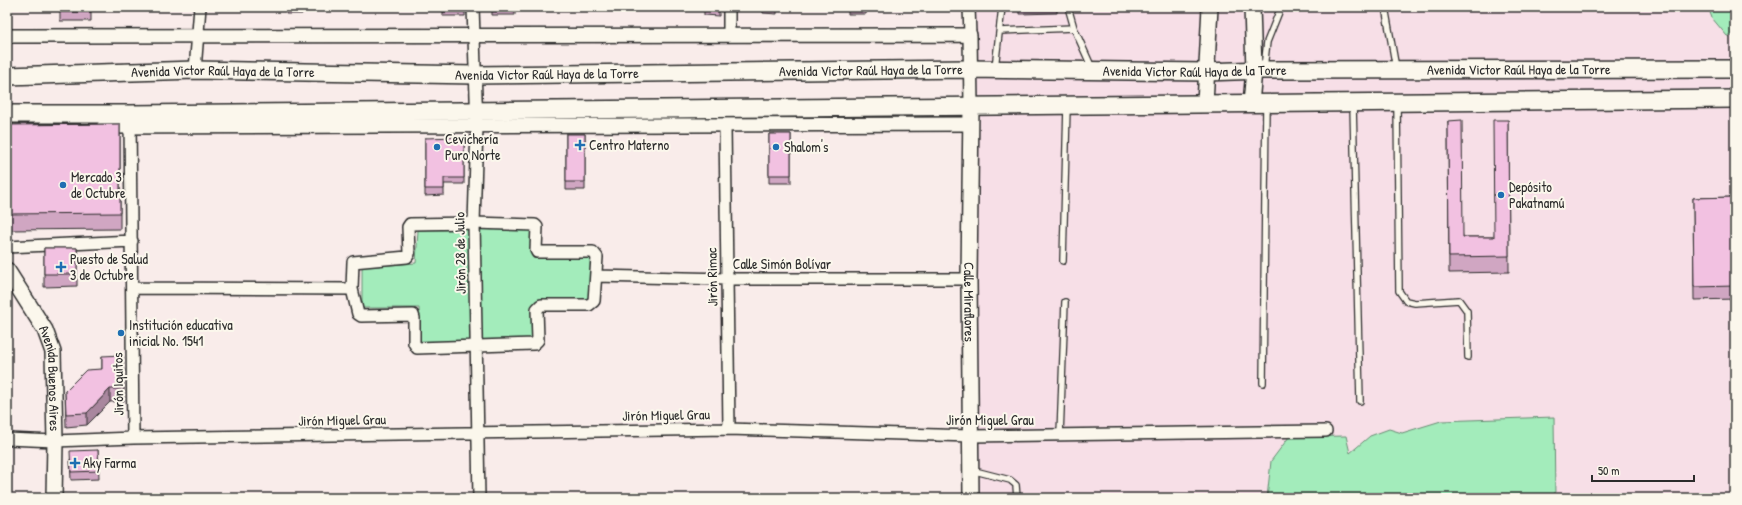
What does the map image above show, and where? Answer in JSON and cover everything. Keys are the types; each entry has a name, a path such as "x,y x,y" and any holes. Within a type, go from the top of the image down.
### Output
{"main road":[{"path":"1206,104 1206,72 1210,7"},
{"path":"1252,7 1259,70 1258,104"},
{"name":"Avenida Victor Raúl Haya de la Torre","path":"7,76 195,70 475,76 969,69 1206,72 1259,70 1735,69"},
{"path":"7,114 130,120 476,119 971,106 1735,99"},
{"name":"Calle Miraflores","path":"971,106 969,279 971,498"},
{"name":"Avenida Buenos Aires","path":"8,274 45,330 53,352 55,441 54,498"}],"street":[{"path":"195,70 200,7"},
{"name":"Jirón 28 de Julio","path":"473,7 476,119 474,223 479,498"},
{"path":"729,7 729,36"},
{"path":"969,7 969,69 971,106"},
{"path":"7,36 970,35"},
{"path":"476,119 725,126 971,124"},
{"path":"84,127 130,120"},
{"name":"Jirón Iquitos","path":"130,120 134,438"},
{"name":"Jirón Rimac","path":"725,126 729,428"},
{"path":"474,223 535,225 537,227 536,251 593,252 597,257 594,301 589,306 538,306 538,340 534,344 417,348 414,343 413,315 361,316 358,314 352,289 353,262 407,257 410,254 408,227 410,224 474,223"},
{"path":"7,247 132,241"},
{"name":"Calle Simón Bolívar","path":"596,276 727,279 969,279"},
{"path":"132,288 352,289"},
{"name":"Jirón Miguel Grau","path":"7,439 55,441 134,438 477,434 729,428 971,436 1326,431"}],"lane":[{"path":"995,69 1002,7"},
{"path":"1068,7 1074,28 1093,71"},
{"path":"1259,70 1281,7"},
{"path":"1385,7 1397,70"},
{"path":"1000,31 1074,28"},
{"path":"1397,102 1399,291 1406,300 1415,303 1459,300 1464,304 1467,311 1468,357"},
{"path":"1353,103 1360,401"},
{"path":"1258,104 1263,383"},
{"path":"1063,261 1067,105"},
{"path":"1060,435 1065,302"},
{"path":"971,470 1010,480 1016,485 1017,498"}],"shaded area":[{"path":"975,7 1735,7 1735,498 977,498"}],"green space":[{"path":"1708,7 1735,7 1735,36 1727,36 1712,18"},
{"path":"531,229 533,258 592,257 591,300 535,301 533,339 420,343 419,308 362,308 362,267 416,263 418,230"},
{"path":"1554,417 1555,498 1267,498 1271,461 1289,437 1346,436 1350,453 1370,436 1389,429 1402,433 1441,421"}],"building":[{"path":"60,7 91,7 91,12 60,12"},
{"path":"286,7 302,7 302,10 286,9"},
{"path":"443,7 465,7 465,12 443,12"},
{"path":"492,7 515,7 515,11 492,11"},
{"name":"Depósito Pakatnamú","path":"1462,120 1463,237 1494,237 1493,120 1508,120 1509,256 1449,257 1448,121"},
{"name":"Mercado 3 de Octubre","path":"120,124 120,213 7,214 7,125"},
{"path":"566,134 585,134 585,182 566,182"},
{"path":"769,134 791,134 791,175 769,175"},
{"path":"458,137 464,144 464,178 444,178 444,189 425,189 425,138"},
{"path":"1735,197 1735,286 1694,287 1693,198"},
{"path":"44,248 77,248 77,274 44,274"},
{"path":"123,355 124,389 110,389 87,413 66,414 65,391 86,370 102,369 102,356"},
{"path":"98,450 99,471 71,472 70,451"}],"place":[{"name":"Centro Materno","path":"580,145"},
{"name":"Cevichería Puro Norte","path":"437,147"},
{"name":"Shalom's","path":"776,147"},
{"name":"Mercado 3 de Octubre","path":"63,185"},
{"name":"Depósito Pakatnamú","path":"1501,195"},
{"name":"Puesto de Salud 3 de Octubre","path":"61,267"},
{"name":"Institución educativa inicial No. 1541","path":"121,333"},
{"name":"Aky Farma","path":"75,463"}]}
